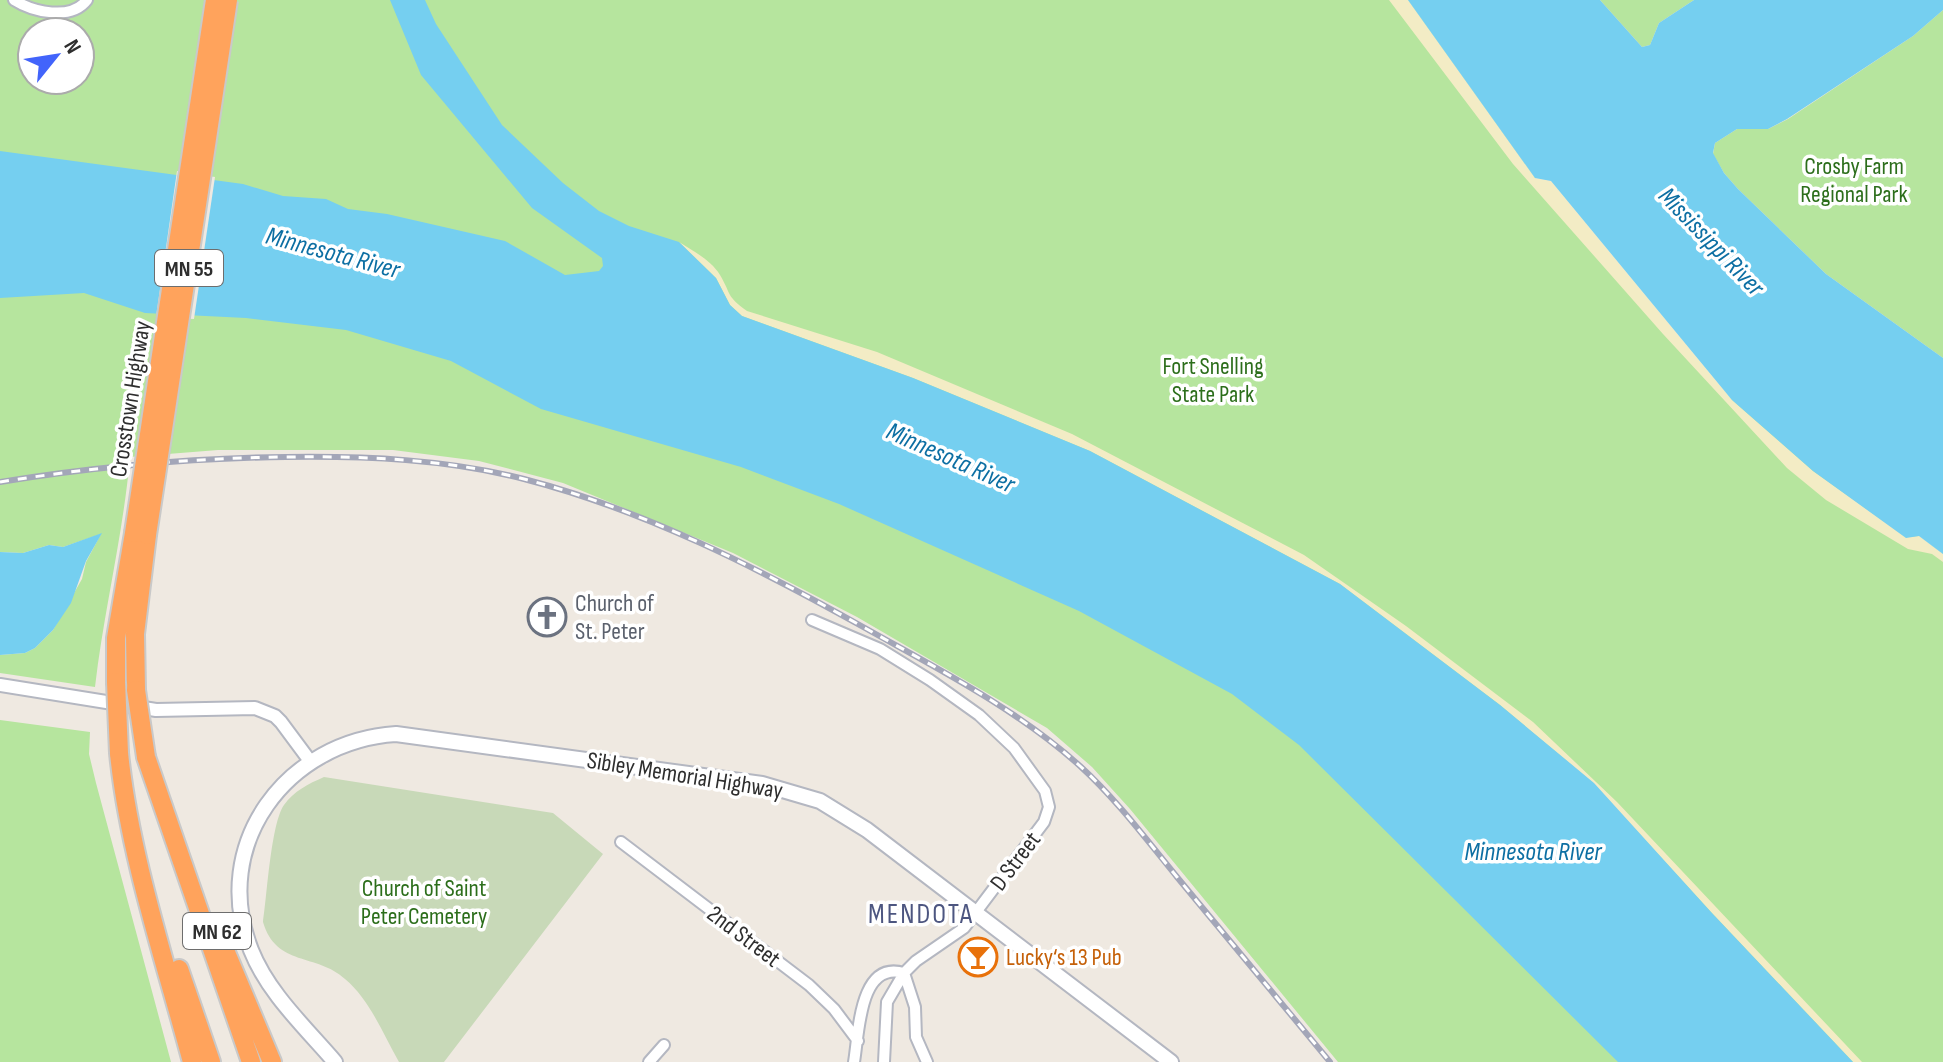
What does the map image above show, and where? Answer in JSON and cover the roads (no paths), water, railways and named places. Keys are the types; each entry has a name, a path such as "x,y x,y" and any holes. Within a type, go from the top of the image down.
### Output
{"highway":[{"name":"Crosstown Highway","path":"127,806 119,753 116,638 140,534 215,0"},
{"name":"MN 55","path":"140,534 228,0"},
{"name":"Crosstown Highway","path":"140,534 135,634 136,690 146,757 162,801"},
{"name":"MN 55","path":"162,801 251,1062"},
{"name":"MN 62","path":"162,801 272,1062"},
{"name":"MN 55","path":"127,806 192,1062"},
{"name":"MN 62","path":"127,806 211,1062"}],"main road":[{"name":"Sibley Memorial Highway","path":"335,1062 262,972 246,937 241,906 243,865 255,827 285,782 310,761 354,740 382,735 410,735 779,788 820,801 849,817 1171,1062"}],"street":[{"path":"14,0 40,11 66,12 82,7 87,0"},
{"name":"D Street","path":"812,620 880,649 979,715 1014,748 1045,791 1049,807 1044,822 964,928 904,973 882,973 866,992 854,1062"},
{"path":"0,685 156,710 255,708 275,716 310,761"},
{"name":"2nd Street","path":"621,842 809,985 834,1009 858,1041"},
{"path":"884,1062 887,1002 904,973"},
{"path":"904,973 915,1007 916,1037 927,1062"},
{"path":"649,1062 664,1045"}],"water":[{"name":"Minnesota River","path":"390,0 425,0 436,24 502,125 563,183 599,211 629,226 679,242 716,278 730,305 742,316 913,378 1090,451 1340,584 1500,705 1594,783 1853,1062 1618,1062 1299,745 1232,694 1079,611 839,504 741,467 541,409 451,361 346,330 246,318 145,313 84,293 0,298 0,151 243,184 283,196 326,199 348,209 387,214 505,241 565,275 599,271 603,266 602,258 532,208 421,75"},
{"name":"Mississippi River","path":"1408,0 1600,0 1642,47 1650,45 1659,23 1694,0 1943,0 1943,10 1913,36 1787,119 1768,129 1737,129 1715,143 1713,153 1738,189 1826,274 1943,358 1943,554 1919,536 1906,538 1813,471 1732,400 1551,181 1535,178"},
{"path":"102,533 86,561 71,603 53,630 35,648 25,653 0,655 0,552 23,553 49,545 63,547"}],"railway":[{"path":"0,482 178,461 376,458 495,472 569,492 656,524 742,563 825,606 1004,708 1056,745 1118,806 1330,1062"}],"place":[{"name":"Church of St. Peter","path":"547,617"},
{"name":"Lucky‘s 13 Pub","path":"978,957"}],"district":[{"name":"MENDOTA","path":"921,913"}],"park label":[{"name":"Crosby Farm Regional Park","path":"1854,180"},
{"name":"Fort Snelling State Park","path":"1213,380"},
{"name":"Church of Saint Peter Cemetery","path":"424,902"}]}
